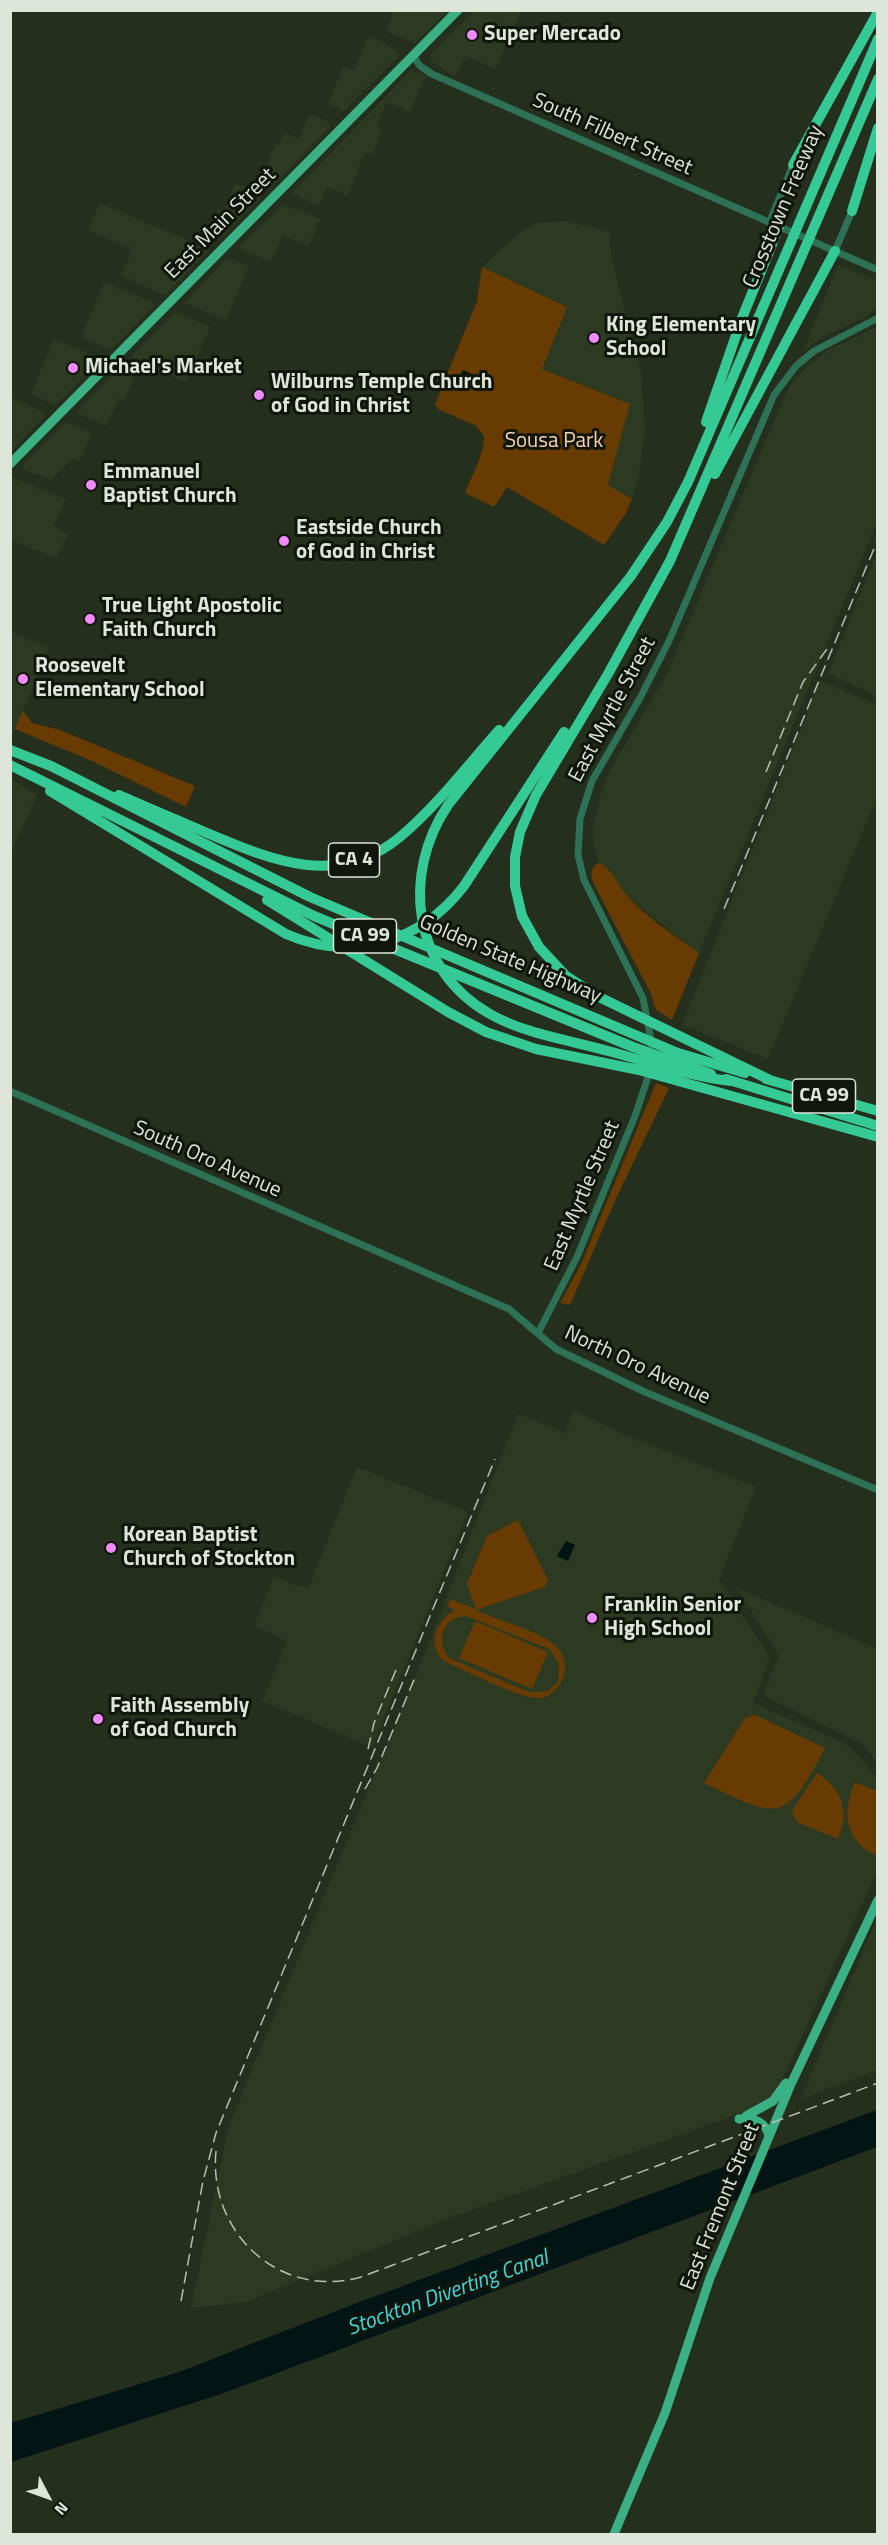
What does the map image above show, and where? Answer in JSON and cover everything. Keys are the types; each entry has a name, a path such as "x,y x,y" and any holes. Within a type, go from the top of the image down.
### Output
{"highway":[{"path":"793,165 878,12"},
{"name":"Crosstown Freeway","path":"583,636 644,559 678,502 878,39"},
{"name":"Crosstown Freeway","path":"632,631 676,548 878,79"},
{"path":"852,211 878,128"},
{"path":"678,502 742,318 777,226"},
{"path":"676,548 832,250"},
{"path":"10,770 62,798 286,934 326,946 371,946 408,934 439,913 464,886 632,631"},
{"path":"632,631 559,754 524,819 517,843 515,873 522,916 546,957 576,984 663,1030 770,1080"},
{"path":"583,636 471,775 435,824 422,860 419,892 422,916 430,946 445,973 466,997 491,1015 523,1028 698,1077 732,1081"},
{"name":"CA 4","path":"51,766 273,860 308,866 348,862 386,847 412,826 583,636"},
{"name":"Golden State Highway","path":"10,750 51,766 310,897 678,1053 878,1111"},
{"name":"Golden State Highway","path":"10,765 314,916 622,1042 732,1081 878,1126"},
{"path":"252,886 255,892 448,1012 486,1032 536,1049 639,1070 878,1137"}],"main road":[{"name":"East Main Street","path":"10,464 458,10"},
{"name":"East Fremont Street","path":"614,2535 665,2413 701,2301 811,2039 878,1900"},
{"path":"768,2140 766,2127 758,2121 743,2118 777,2098 811,2039"}],"street":[{"name":"South Filbert Street","path":"413,56 420,66 432,74 878,270"},
{"path":"777,226 793,165"},
{"path":"832,250 852,211"},
{"name":"East Myrtle Street","path":"538,1333 577,1257 647,1086 652,1034 643,998 592,900 582,873 578,830 586,794 669,641 774,395 796,366 814,351 878,318"},
{"name":"South Oro Avenue","path":"10,1091 391,1257"},
{"name":"North Oro Avenue","path":"391,1257 509,1309 556,1349 645,1392 878,1490"}],"shaded area":[{"path":"395,10 448,11 415,43 386,31"},
{"path":"474,11 521,11 496,69 465,56 455,77 431,61 430,55"},
{"path":"368,36 397,51 398,57 344,111 328,104 343,67 354,71"},
{"path":"411,70 425,76 410,112 387,102 376,127 382,130 372,155 365,152 348,196 327,187 319,206 294,195 293,192"},
{"path":"309,114 329,122 330,127 272,187 261,182 275,144 279,145 284,133 299,139"},
{"path":"235,183 260,194 261,198 219,240 206,235 218,208 224,211"},
{"path":"100,203 206,248 208,251 165,295 121,276 132,249 88,231"},
{"path":"284,204 320,219 309,246 283,235 271,262 241,249 240,246"},
{"name":"King Elementary School","path":"564,221 609,232 612,261 641,371 645,432 639,476 632,499 608,486 630,404 542,369 482,267 520,232 537,223"},
{"path":"227,258 249,266 226,320 184,303"},
{"path":"838,265 877,281 877,306 868,316 822,337 803,351"},
{"path":"104,282 152,302 154,306 111,350 81,337"},
{"path":"175,312 210,327 186,382 133,360 132,355"},
{"path":"877,327 877,522 699,953 643,910 627,895 608,869 598,863 592,832 601,794 610,770 667,674 788,388 805,368 829,349"},
{"path":"54,339 98,357 99,361 56,405 31,394"},
{"path":"121,367 136,373 124,401 119,399 106,426 79,414 78,410"},
{"path":"11,398 43,412 44,417 11,451"},
{"path":"66,422 92,433 80,461 73,458 51,480 23,469 23,464"},
{"path":"11,477 66,499 54,526 68,535 56,558 11,540"},
{"path":"877,553 877,696 828,674"},
{"name":"Roosevelt Elementary School","path":"11,632 49,648 11,740"},
{"path":"820,680 877,705 877,797 768,1059 682,1025"},
{"path":"11,779 37,795 11,853"},
{"path":"574,1411 623,1434 756,1487 719,1579 770,1657 753,1703 846,1744 862,1759 878,1780 877,1871 772,2102 446,2219 246,2302 191,2308 229,2125 423,1658 518,1414 565,1433"},
{"path":"357,1467 468,1512 372,1747 262,1701 287,1641 254,1626 274,1577 308,1589"},
{"path":"737,1588 877,1649 877,1763 863,1744 766,1697 764,1692 779,1656"},
{"path":"877,1918 877,2070 801,2099"}],"green space":[{"name":"Sousa Park","path":"482,267 567,307 542,369 630,404 608,485 632,499 626,513 604,545 507,487 494,507 465,493 480,458 484,436 476,426 438,409 435,404 477,301"},
{"path":"23,711 32,723 60,730 195,786 186,807 92,761 15,729"},
{"path":"598,863 611,872 626,894 642,910 699,953 672,1020 656,1010 651,994 594,884 591,873"},
{"path":"656,1083 669,1088 615,1201 570,1305 560,1303 581,1264"},
{"path":"518,1520 548,1580 545,1587 476,1610 539,1635 558,1648 565,1662 564,1674 557,1688 545,1697 526,1696 490,1683 445,1662 436,1649 435,1634 438,1627 455,1610 448,1607 450,1599 476,1609 467,1584 487,1536","holes":["466,1616 549,1649 559,1663 558,1681 548,1691 529,1692 449,1658 442,1637 452,1620"]},
{"path":"475,1621 548,1652 532,1689 459,1658"},
{"path":"755,1715 825,1748 799,1791 788,1803 777,1808 764,1808 748,1803 704,1783 745,1718"},
{"path":"817,1773 833,1786 841,1802 843,1819 838,1839 797,1822 792,1811"},
{"path":"855,1782 877,1791 877,1856 858,1842 849,1825 848,1804"}],"water":[{"path":"463,370 480,378 475,388 458,380"},
{"path":"566,1541 575,1545 568,1561 557,1556"},
{"name":"Stockton Diverting Canal","path":"877,2110 877,2147 224,2393 11,2462 11,2423 179,2372 349,2306"}],"railway":[{"path":"724,909 878,539"},
{"path":"766,772 803,682 827,649"},
{"path":"181,2301 203,2181 216,2133 495,1459"},
{"path":"368,1749 374,1723 396,1670"},
{"path":"365,1789 377,1768 416,1675"},
{"path":"216,2151 217,2181 224,2209 237,2233 255,2253 277,2269 303,2279 331,2282 361,2277 878,2083"}],"place":[{"name":"Super Mercado","path":"472,35"},
{"name":"King Elementary School","path":"594,338"},
{"name":"Michael's Market","path":"73,368"},
{"name":"Wilburns Temple Church of God in Christ","path":"259,395"},
{"name":"Emmanuel Baptist Church","path":"91,485"},
{"name":"Eastside Church of God in Christ","path":"284,541"},
{"name":"True Light Apostolic Faith Church","path":"90,619"},
{"name":"Roosevelt Elementary School","path":"23,679"},
{"name":"Korean Baptist Church of Stockton","path":"111,1548"},
{"name":"Franklin Senior High School","path":"592,1618"},
{"name":"Faith Assembly of God Church","path":"98,1719"}]}
